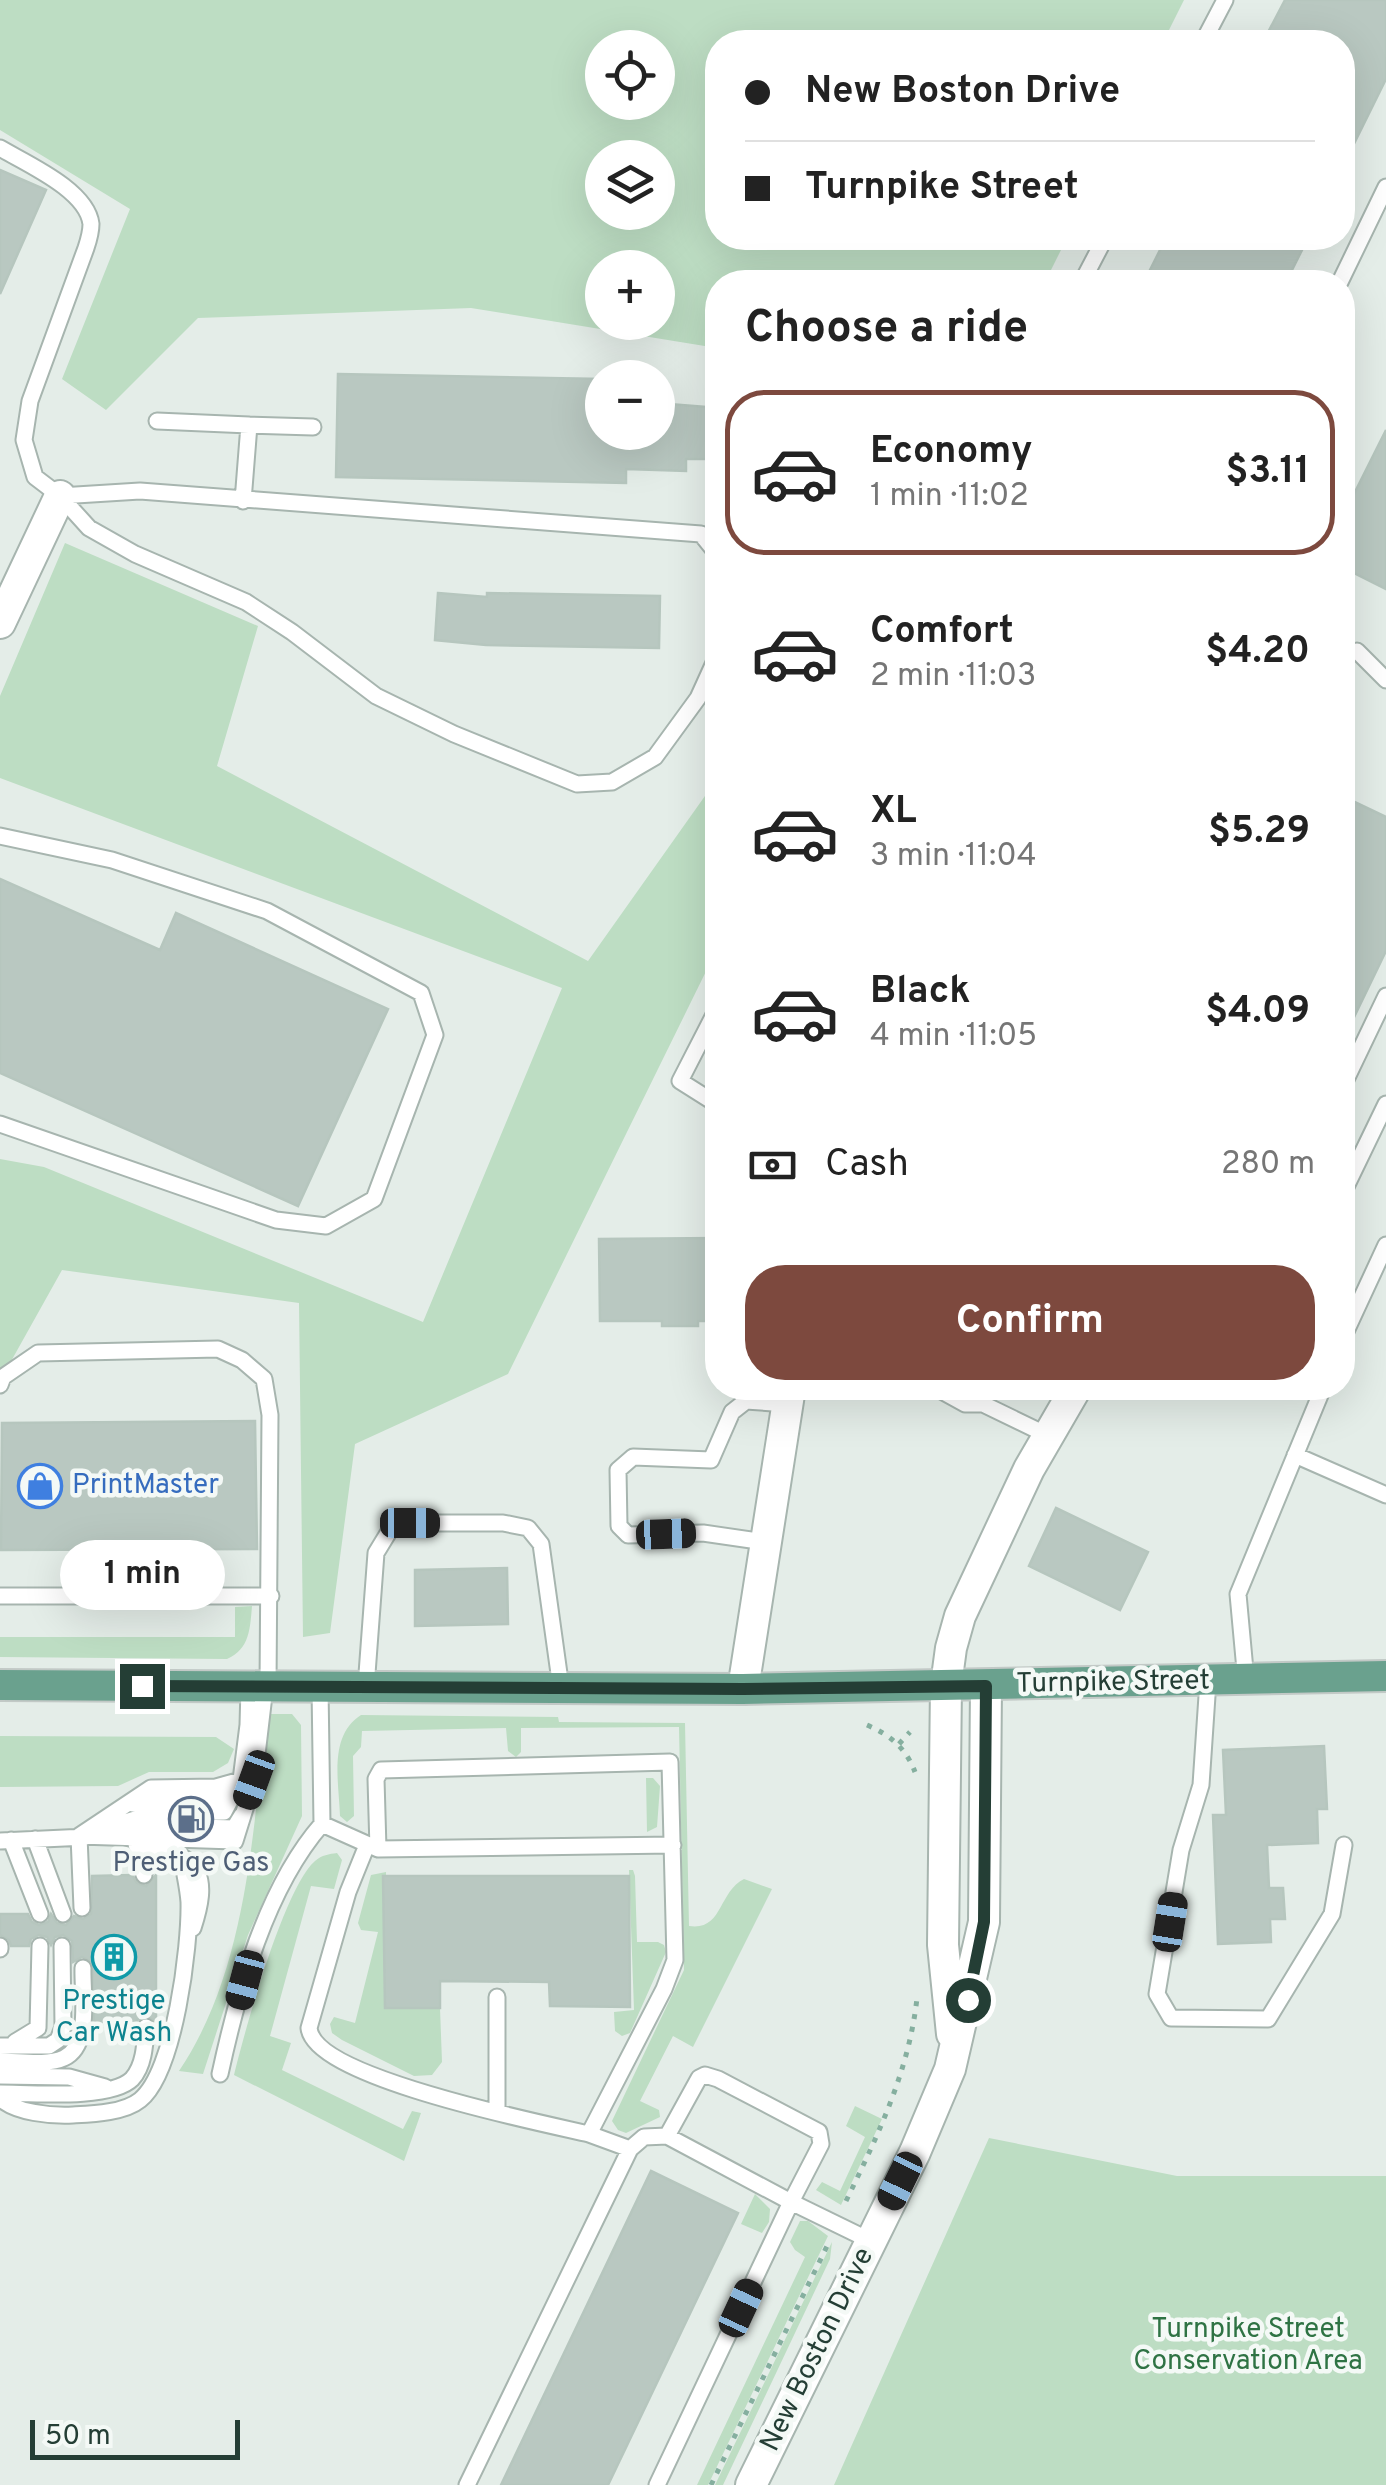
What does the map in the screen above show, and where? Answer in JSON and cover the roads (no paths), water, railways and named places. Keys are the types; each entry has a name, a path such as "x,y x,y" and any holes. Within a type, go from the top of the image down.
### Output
{"main road":[{"name":"Turnpike Street","path":"0,1685 743,1689 1386,1676"}],"street":[{"path":"0,623 60,496"},
{"path":"743,1689 787,1400"},
{"name":"New Boston Drive","path":"954,2050 943,1945 946,1685 950,1648 960,1616 1069,1400"},
{"name":"New Boston Drive","path":"752,2485 940,2096 954,2050 984,1922 986,1686"}],"lane":[{"path":"1209,30 1224,0"},
{"path":"0,148 65,187 82,204 91,224 86,248 30,401 24,440 36,477 89,528 135,554 246,602 376,696 454,734 577,784 612,782 655,757 705,683"},
{"path":"1346,270 1386,187"},
{"path":"156,421 314,428"},
{"path":"244,501 249,425"},
{"path":"60,496 140,492 701,534 705,539"},
{"path":"1357,652 1386,680"},
{"path":"0,836 112,860 267,912 421,993 436,1036 374,1199 326,1226 276,1220 0,1124"},
{"path":"1355,1061 1386,996"},
{"path":"705,1033 680,1082 705,1097"},
{"path":"1355,1168 1386,1104"},
{"path":"1355,1312 1386,1244"},
{"path":"0,1384 3,1377 38,1353 218,1348 242,1360 264,1379 270,1415 272,1596 248,1780 238,1825 159,1826 5,1841 40,1914"},
{"path":"754,1400 746,1401 732,1412 712,1460 633,1457 618,1470 618,1526 628,1535 703,1532 765,1542"},
{"path":"958,1400 983,1404 1048,1435"},
{"path":"1246,1680 1238,1594 1318,1400"},
{"path":"1296,1454 1386,1494"},
{"path":"366,1687 376,1553 390,1530 410,1523 448,1523 528,1528 542,1544 561,1688"},
{"path":"0,1596 272,1596"},
{"path":"1208,1681 1201,1785 1182,1850 1158,1994 1170,2018 1268,2019 1332,1914 1344,1845"},
{"path":"220,2074 258,1942 290,1870 322,1824 320,1687"},
{"path":"589,2134 671,1974 676,1948 670,1762 381,1770 376,1780 373,1847 348,1892 309,2028 310,2036 336,2059 405,2088 589,2134 630,2149"},
{"path":"80,1836 151,1788 216,1787 248,1780"},
{"path":"80,1836 155,1813 224,1812 248,1780"},
{"path":"322,1824 373,1847 673,1845"},
{"path":"0,2096 14,2108 67,2115 122,2108 140,2100 154,2083 164,2060 187,1949 204,1893 190,1861 182,1857 155,1846 80,1836"},
{"path":"80,1836 82,1908"},
{"path":"35,1839 63,1914"},
{"path":"136,1844 144,1875"},
{"path":"2,2051 38,2028 40,1946"},
{"path":"2,2051 49,2046 62,2035 62,1946"},
{"path":"2,2051 51,2061 70,2055 80,2039 83,1968"},
{"path":"496,2111 497,1998"},
{"path":"0,2096 101,2092 127,2084 138,2072 146,2027"},
{"path":"0,2076 69,2077 112,2089"},
{"path":"657,2485 822,2138 812,2127 706,2076 695,2084 667,2136"},
{"path":"467,2485 630,2149 644,2137 667,2136 872,2240"}],"place":[{"name":"PrintMaster","path":"40,1486"},
{"name":"Prestige Gas","path":"191,1819"},
{"name":"Prestige Car Wash","path":"114,1957"}],"park label":[{"name":"Turnpike Street Conservation Area","path":"1248,2346"}]}
